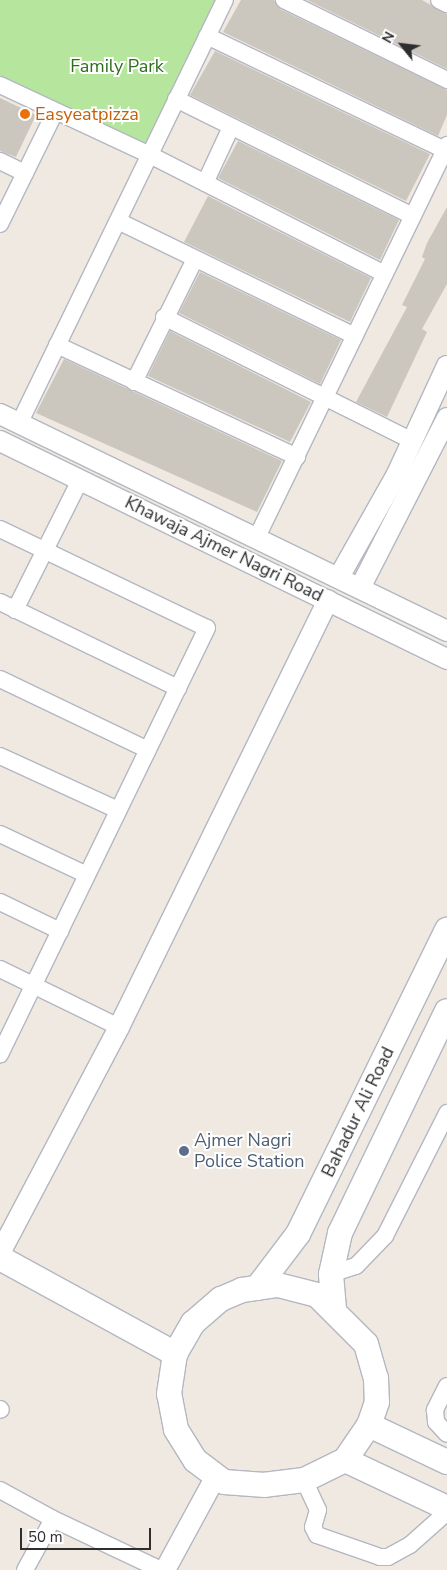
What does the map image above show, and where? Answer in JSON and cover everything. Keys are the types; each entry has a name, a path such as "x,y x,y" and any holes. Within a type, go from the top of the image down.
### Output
{"main road":[{"name":"Bahadur Ali Road","path":"257,1288 298,1234 447,930"},
{"name":"Bahadur Ali Road","path":"334,1309 331,1274 340,1233 447,1011"},
{"path":"0,1258 175,1354"},
{"path":"278,1285 317,1295 334,1309 366,1344 376,1378 377,1402 369,1426 345,1460 304,1480 265,1485 224,1482 195,1460 176,1430 168,1394 175,1354 193,1323 220,1299 242,1290 257,1288 278,1285"},
{"path":"369,1426 447,1462"},
{"path":"345,1460 447,1510"}],"street":[{"path":"19,424 225,0"},
{"path":"284,0 447,80"},
{"path":"439,0 447,4"},
{"path":"207,36 446,149 297,457 256,537"},
{"path":"0,85 150,155 385,274"},
{"path":"176,100 413,216"},
{"path":"0,224 56,112"},
{"path":"205,183 231,126"},
{"path":"0,161 25,173"},
{"path":"118,221 355,336"},
{"path":"134,382 164,317 194,259"},
{"path":"164,317 325,399 413,441"},
{"path":"57,344 134,382 297,457"},
{"path":"339,577 413,441 447,366"},
{"name":"Khawaja Ajmer Nagri Road","path":"0,414 447,631"},
{"path":"360,588 447,418"},
{"name":"Khawaja Ajmer Nagri Road","path":"0,442 447,659"},
{"path":"15,610 80,480"},
{"path":"0,529 207,628 0,1054"},
{"path":"0,1252 119,1027 328,600"},
{"path":"0,602 178,688"},
{"path":"0,679 148,750"},
{"path":"0,756 118,810"},
{"path":"0,834 87,874"},
{"path":"0,902 60,931"},
{"path":"0,969 119,1027"},
{"path":"331,1274 356,1266 385,1236 446,1115"},
{"path":"447,1386 435,1410 436,1422 447,1434"},
{"path":"165,1570 216,1476"},
{"path":"304,1480 318,1510 313,1527 317,1535 380,1557 388,1557 410,1545 447,1510"},
{"path":"0,1490 52,1520 160,1570"},
{"path":"25,1570 52,1520"}],"green space":[{"name":"Family Park","path":"0,0 225,0 150,155 0,84"}],"building":[{"path":"241,0 274,0 280,9 447,90 447,115 438,136 223,32"},
{"path":"307,0 422,0 447,14 447,69"},
{"path":"215,51 430,154 406,201 190,95"},
{"path":"0,98 36,115 16,157 0,151"},
{"path":"238,141 399,220 380,260 218,178"},
{"path":"208,196 371,278 350,322 184,242"},
{"path":"447,207 447,284 422,329 427,332 387,417 356,402 407,307 402,305 425,259 422,257 427,243"},
{"path":"200,272 341,340 320,384 179,313"},
{"path":"170,331 311,402 290,442 148,376"},
{"path":"64,359 282,461 257,512 36,413"}],"place":[{"name":"Easyeatpizza","path":"25,114"},
{"name":"Ajmer Nagri Police Station","path":"184,1151"}]}
